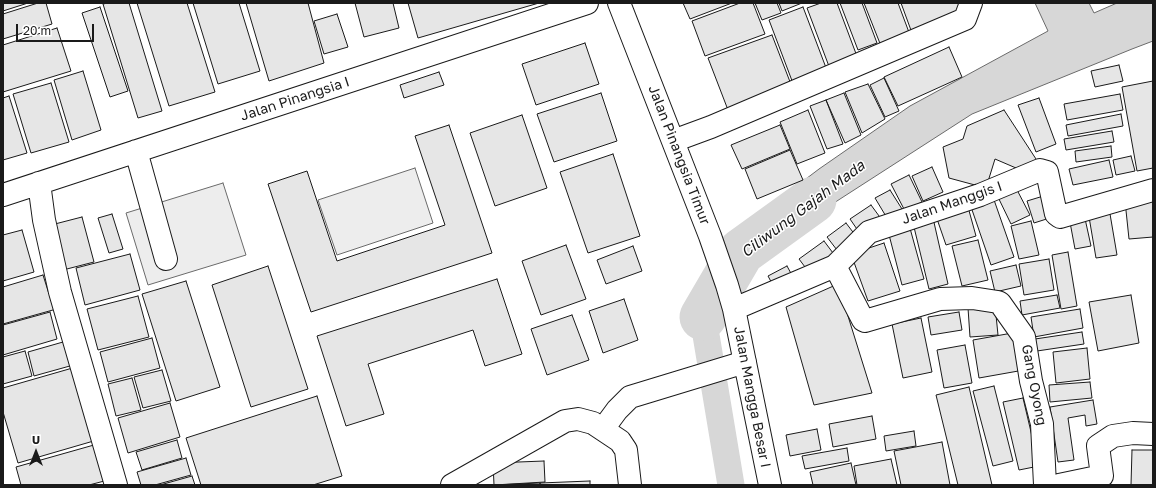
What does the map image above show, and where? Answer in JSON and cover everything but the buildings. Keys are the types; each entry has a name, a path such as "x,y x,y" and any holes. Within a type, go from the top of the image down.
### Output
{"street":[{"name":"Jalan Pinangsia I","path":"3,195 586,3"},
{"name":"Jalan Pinangsia Timur","path":"619,3 710,236 734,309"},
{"path":"673,141 966,19 971,3"},
{"path":"136,151 166,259"},
{"name":"Jalan Manggis I","path":"734,309 835,266 869,232 980,195 1040,170 1047,172 1056,214 1060,217 1153,190"},
{"path":"39,183 44,220 60,292 116,485"},
{"name":"Gang Oyong","path":"835,266 863,320 865,321 940,299 972,298 1000,303 1024,337 1031,381 1042,424 1045,485"},
{"name":"Jalan Mangga Besar I","path":"734,309 770,485"},
{"path":"603,429 617,410 630,397 745,362"},
{"path":"452,485 478,477 565,421 578,419 593,423 620,441 626,450 630,485"},
{"path":"1060,485 1105,480 1098,446 1113,436 1133,433 1153,434"}],"shaded area":[{"path":"415,168 433,223 337,255 318,200"},
{"path":"223,183 246,255 148,285 126,213"}],"water":[{"path":"1035,3 1089,3 1094,13 1117,3 1153,3 1153,41 972,114 764,248 753,219 819,169 910,106 1048,31"}],"waterway":[{"name":"Ciliwung Gajah Mada","path":"703,317 741,252 813,200"},
{"name":"Ciliwung Gajah Mada","path":"703,317 731,485"}]}
